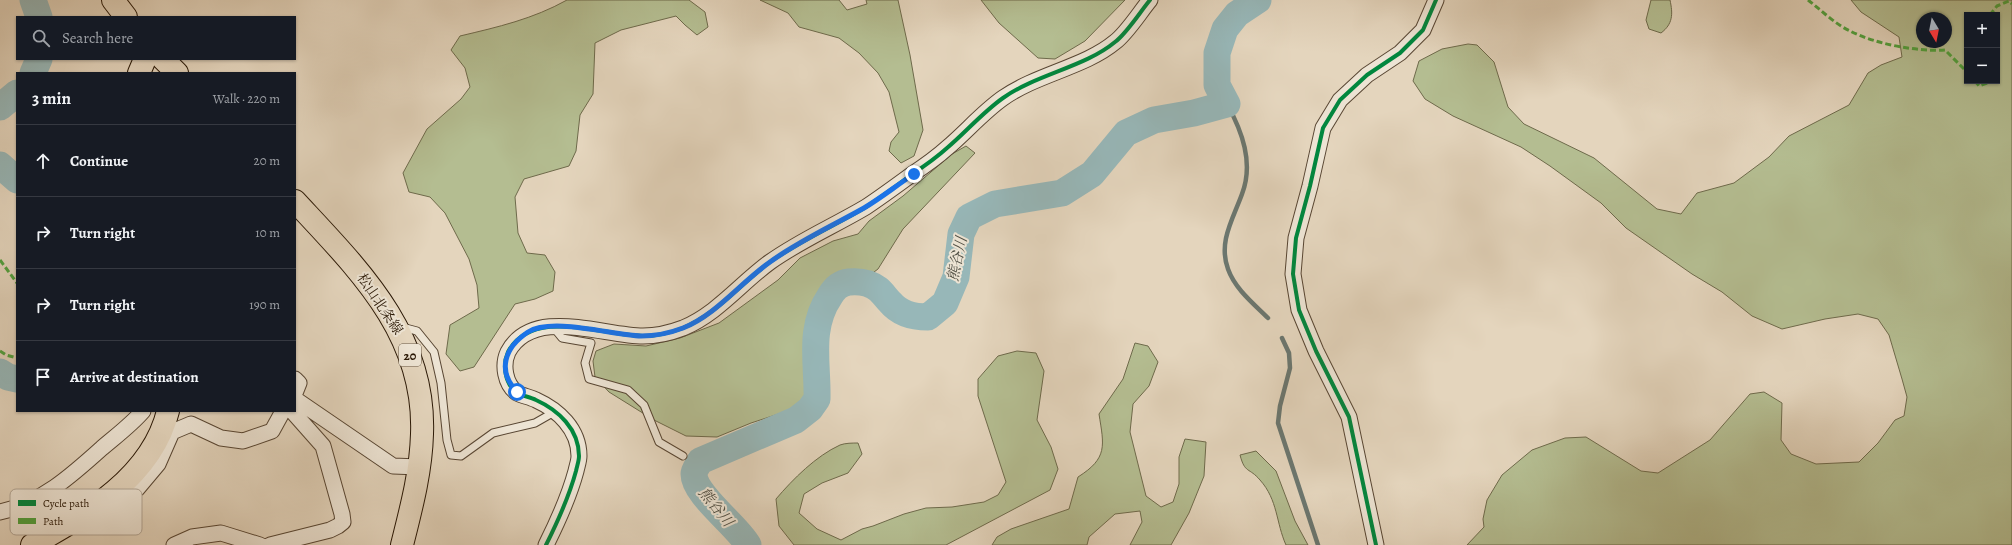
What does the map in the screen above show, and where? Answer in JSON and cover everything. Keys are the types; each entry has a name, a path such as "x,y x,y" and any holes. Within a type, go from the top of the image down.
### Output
{"main road":[{"path":"113,0 125,16"},
{"path":"139,72 145,60"},
{"path":"165,60 176,72"},
{"name":"松山北条線","path":"296,202 352,262 398,327 409,352 421,405 422,434 419,467 402,545"},
{"path":"116,489 162,444 168,412"},
{"path":"32,545 50,535"}],"street":[{"path":"546,545 570,493 580,457 577,443 569,425 556,411 517,392 508,383 505,370 507,354 515,342 529,331 551,325 641,336 661,335 684,328 707,315 768,264 795,245 865,207 914,174 945,151 1002,98 1026,84 1095,56 1117,41 1150,0"},
{"path":"1376,545 1349,417 1316,351 1299,310 1292,274 1296,238 1310,186 1323,128 1340,100 1367,75 1400,53 1423,30 1436,0"},
{"path":"296,380 299,383 296,390"},
{"path":"296,400 393,466 419,467"},
{"path":"54,489 72,475 142,412"},
{"path":"137,489 158,464 162,444 172,432 192,424 221,438 243,441 272,431 282,412"},
{"path":"270,545 330,530 343,522 323,446 293,412"},
{"path":"0,512 10,510"},
{"path":"174,545 192,537 220,533 260,545"}],"lane":[{"path":"551,325 562,338 591,343 585,363 589,379 628,390 644,405 659,442 683,456"},
{"path":"398,327 417,331 434,352 441,383 447,440 452,455 461,456 493,433 535,423 556,411"}],"green space":[{"path":"567,0 689,0 705,12 708,27 697,35 676,16 621,30 595,43 593,94 580,115 576,151 569,166 524,179 515,197 518,233 527,253 545,255 555,272 553,291 535,299 515,304 474,367 460,371 446,354 450,325 479,308 477,285 469,259 445,213 430,197 409,192 403,173 427,129 461,99 470,87 465,68 451,50 460,36 502,26 554,7"},
{"path":"760,0 839,0 847,10 867,4 866,0 898,0 910,55 923,130 914,156 901,163 889,151 891,142 899,132 889,92 878,73 859,53 839,38 799,27 788,13"},
{"path":"981,0 1125,0 1085,41 1055,59 1038,58 999,23"},
{"path":"1651,0 1670,0 1672,14 1670,22 1661,33 1649,29 1646,20"},
{"path":"1851,0 2012,0 2012,545 1467,545 1484,527 1483,519 1487,500 1502,475 1532,450 1565,438 1586,437 1641,471 1658,473 1710,440 1750,394 1764,392 1782,403 1781,440 1791,454 1816,464 1859,462 1878,443 1895,420 1904,416 1907,397 1889,335 1878,319 1858,314 1825,319 1782,329 1752,316 1722,292 1692,274 1626,228 1601,203 1550,166 1521,147 1453,116 1425,99 1413,81 1419,61 1442,49 1468,44 1477,45 1494,62 1508,107 1524,124 1594,158 1657,209 1681,214 1697,193 1734,183 1769,157 1789,136 1849,105 1868,73 1881,65 1902,57 1899,37 1861,12"},
{"path":"966,146 975,153 903,229 878,269 849,291 831,310 817,347 811,392 794,409 751,423 717,437 686,436 654,420 609,392 595,377 593,361 596,351 614,344 646,346 680,338 719,323 778,280 800,258 833,241 858,234 869,221 903,196 952,154"},
{"path":"1135,343 1148,346 1158,362 1149,386 1133,404 1130,432 1146,496 1161,507 1173,502 1179,484 1179,457 1185,439 1206,442 1204,476 1189,513 1171,545 1130,545 1142,522 1140,511 1115,514 1089,537 1087,545 992,545 997,537 1011,529 1069,509 1078,477 1095,464 1102,450 1102,435 1099,414 1123,379"},
{"path":"1017,351 1036,353 1044,371 1037,420 1051,447 1058,469 1050,490 946,545 794,545 779,526 776,499 797,476 822,455 842,444 858,443 862,454 848,473 822,483 804,494 799,513 817,529 841,540 862,529 904,514 926,508 952,507 984,502 998,495 1006,482 978,396 978,379 998,356"},
{"path":"1256,451 1276,471 1295,521 1308,545 1286,545 1274,504 1266,488 1256,476 1246,468 1240,455"}],"waterway":[{"path":"33,0 39,16"},
{"name":"熊谷川","path":"748,545 743,537 701,491 696,482 694,474 695,471 700,461 796,420 810,409 817,399 816,333 823,308 835,289 840,285 849,282 868,283 878,289 894,306 902,312 928,317 945,303 956,277 961,234 969,217 995,204 1062,193 1092,174 1126,133 1154,120 1194,113 1227,104 1217,85 1217,53 1225,29 1237,14 1258,0"},
{"path":"33,72 39,60"},
{"path":"0,107 16,94"},
{"path":"1227,104 1242,136 1245,148 1247,171 1242,194 1228,231 1225,259 1231,276 1240,290 1268,318"},
{"path":"0,165 16,179"},
{"path":"1282,338 1289,353 1290,368 1280,406 1278,423 1318,545"},
{"path":"0,372 8,377 16,379"}],"marked path":[{"path":"1808,0 1839,25 1860,36 1897,46 1922,50 1945,50 1964,69"},
{"path":"1992,12 1997,6 2009,1 2012,4"},
{"path":"1977,84 1979,86 1985,84"},
{"path":"0,260 16,282"},
{"path":"0,351 6,355 16,358"}],"cycle path":[{"path":"546,545 563,509 573,481 579,460 578,446 571,429 559,415 544,404 517,393 507,380 505,368 506,357 519,338 534,330 551,327 570,327 643,336 663,334 683,328 695,322 718,307 770,262 866,207 943,152 988,109 1003,98 1016,90 1103,51 1120,38 1150,0"},
{"path":"1376,545 1349,417 1316,351 1299,310 1293,274 1296,238 1310,186 1323,128 1340,100 1367,75 1400,53 1423,30 1436,0"}],"route":[{"path":"517,392 508,383 505,370 507,354 515,342 529,331 551,325 641,336 661,335 684,328 707,315 768,264 795,245 865,207 914,174"}]}
